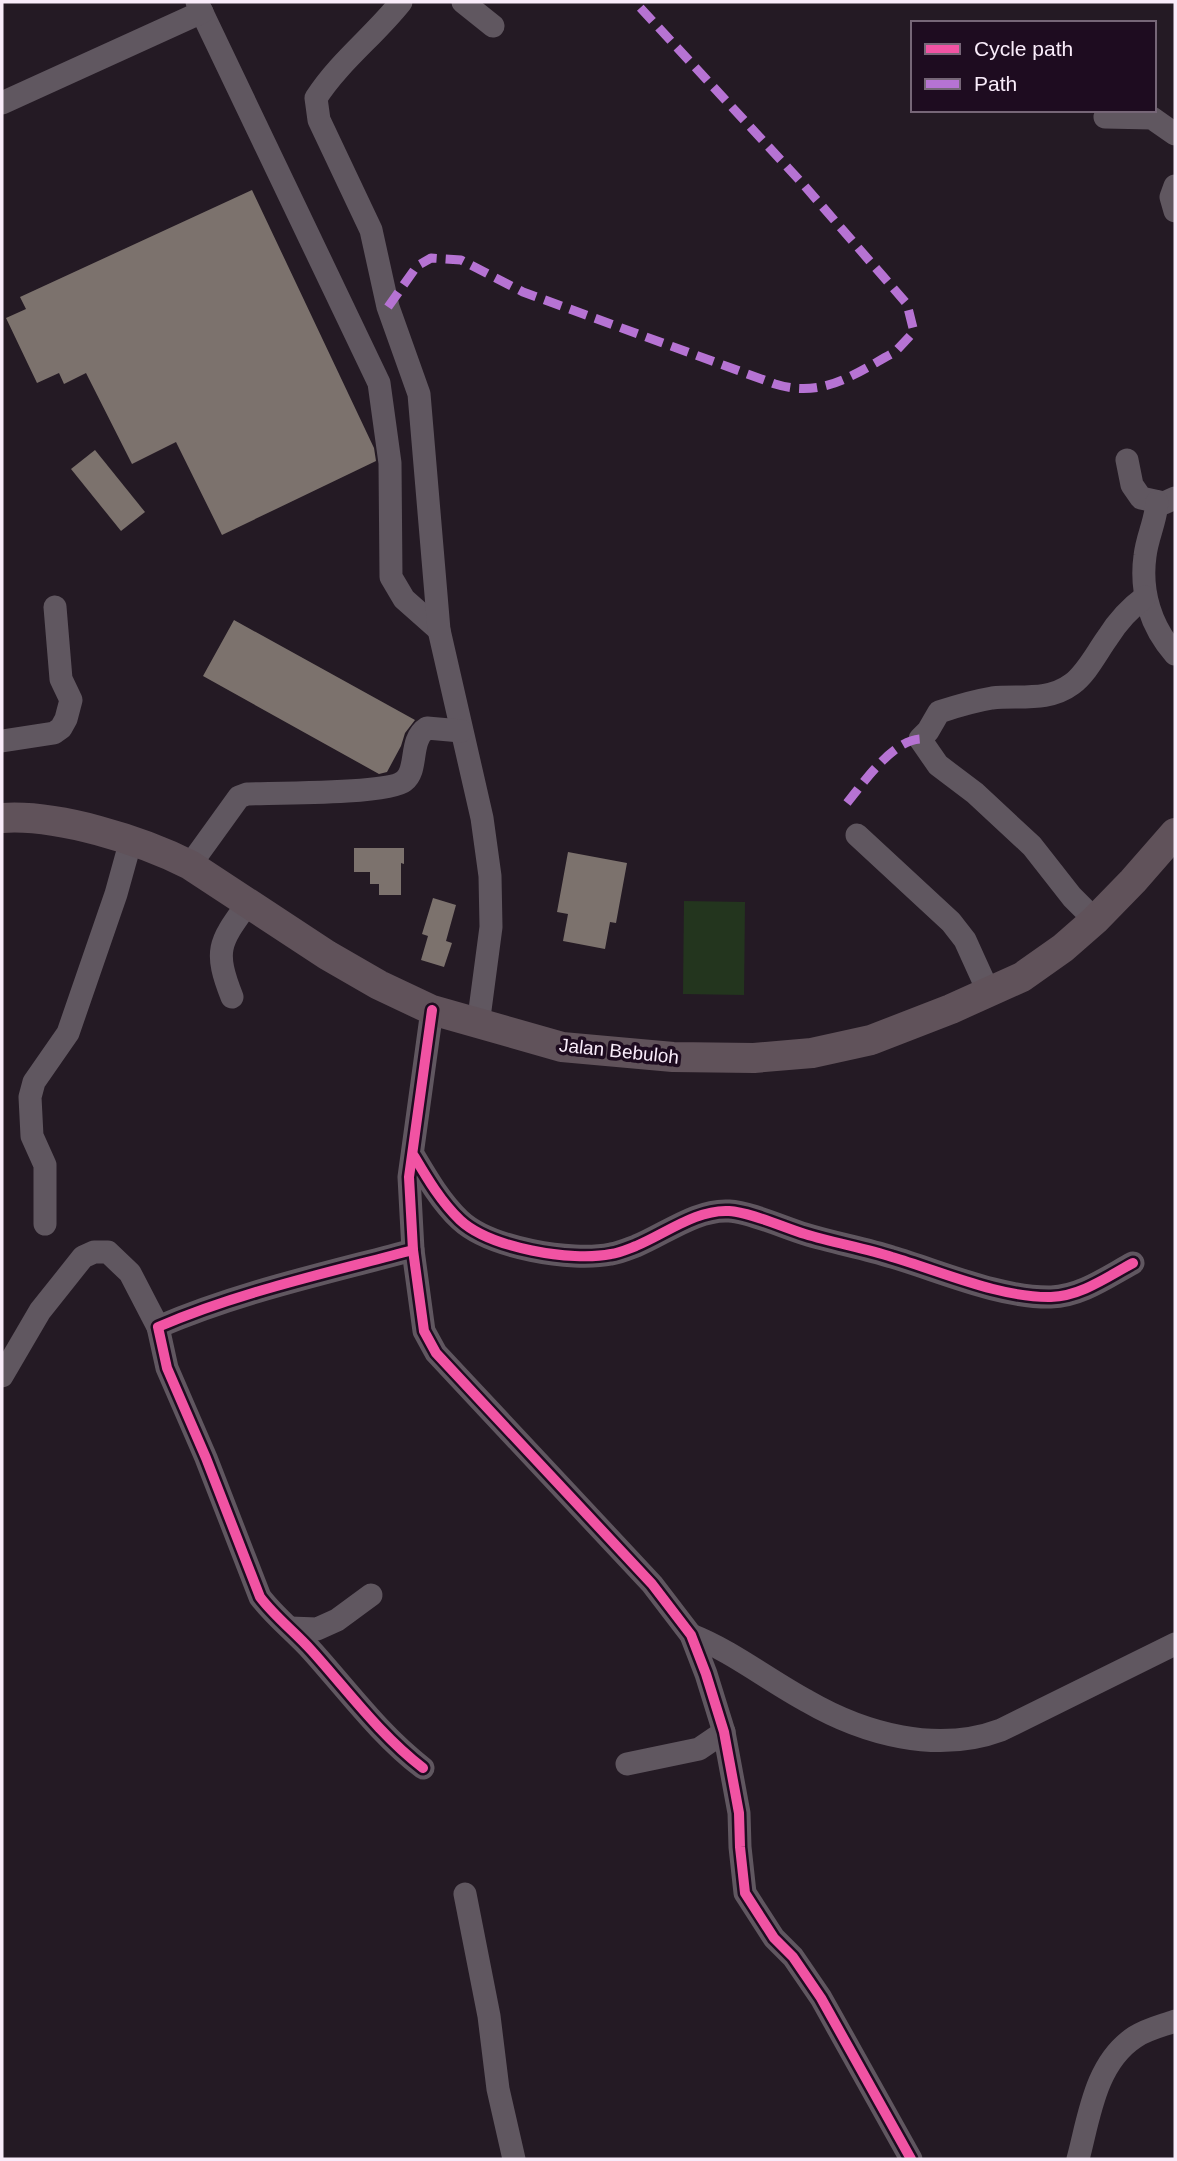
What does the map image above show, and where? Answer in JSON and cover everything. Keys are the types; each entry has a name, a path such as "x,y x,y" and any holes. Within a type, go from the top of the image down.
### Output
{"main road":[{"name":"Jalan Bebuloh","path":"2,818 71,825 131,840 167,853 368,979 432,1010 562,1047 673,1058 754,1058 812,1053 871,1040 989,993 1022,977 1063,948 1133,881 1175,833"}],"street":[{"path":"401,2 363,45 332,74 316,98 319,120 372,230 388,307 419,394 439,630 482,818 490,876 491,927 478,1025"},
{"path":"463,2 493,26"},
{"path":"2,103 199,7 379,383 390,463 391,577 404,600 439,630"},
{"path":"1105,117 1152,118 1175,134"},
{"path":"1175,186 1171,197 1175,211"},
{"path":"1127,460 1132,485 1141,498 1166,500 1156,520 1145,555 1145,597 1163,640 1175,653"},
{"path":"1095,920 1072,897 1032,846 975,793 938,765 920,739 939,712 969,702 1036,697 1067,688 1090,663 1130,608 1145,597"},
{"path":"2,741 54,733 66,719 71,701 61,679 55,607"},
{"path":"190,865 239,797 247,794 387,788 405,781 411,772 416,745 423,730 427,728 461,731"},
{"path":"857,835 951,922 965,940 989,993"},
{"path":"45,1224 45,1165 32,1136 30,1097 34,1082 68,1033 116,894 131,840"},
{"path":"232,997 223,976 220,951 223,937 248,903"},
{"path":"432,1010 410,1177 413,1251 424,1331 436,1353 652,1584 691,1635 724,1732 739,1813 745,1893 774,1938 793,1957 821,1998 911,2159"},
{"path":"414,1156 460,1221 500,1242 559,1254 612,1254 699,1217 732,1211 820,1239 891,1256 967,1282 1019,1293 1051,1297 1084,1290 1133,1263"},
{"path":"158,1327 192,1312 268,1288 413,1251"},
{"path":"2,1376 40,1311 83,1257 94,1252 108,1252 130,1273 158,1327 167,1368 206,1458 260,1597 375,1723 423,1768"},
{"path":"290,1628 317,1629 337,1620 371,1595"},
{"path":"691,1635 712,1644 808,1702 860,1727 894,1736 929,1740 983,1737 1001,1730 1175,1644"},
{"path":"626,1764 699,1749 724,1732"},
{"path":"465,1894 489,2016 498,2090 514,2159"},
{"path":"1078,2159 1097,2088 1119,2050 1151,2029 1175,2021"}],"green space":[{"path":"684,901 745,902 744,995 683,994"}],"building":[{"path":"252,190 374,448 376,461 222,535 176,442 132,464 86,373 64,384 59,373 37,383 6,318 26,309 20,297"},
{"path":"95,450 145,512 121,531 71,469"},
{"path":"234,620 415,720 405,733 387,772 379,774 203,676"},
{"path":"354,848 404,848 401,895 379,895 379,884 370,884 370,872 354,872"},
{"path":"568,852 627,863 616,923 610,922 605,949 563,941 568,914 557,912"},
{"path":"433,898 456,905 446,941 452,943 444,967 421,960 428,936 422,934"}],"marked path":[{"path":"388,307 417,266 431,258 461,260 523,292 792,388 823,386 852,376 895,352 910,336 913,328 907,304 802,183 635,2"},
{"path":"847,803 889,755 910,741 920,739"}],"cycle path":[{"path":"432,1010 409,1177 413,1250 424,1331 436,1353 652,1584 691,1635 724,1732 739,1813 745,1893 774,1938 793,1957 821,1998 911,2159"},
{"path":"414,1156 447,1206 473,1230 510,1245 554,1254 594,1256 617,1253 693,1218 717,1211 729,1211 881,1254 970,1283 1031,1296 1051,1297 1073,1293 1133,1263"},
{"path":"413,1250 252,1293 158,1327 167,1368 206,1458 260,1597 312,1651 378,1727 423,1768"}]}
